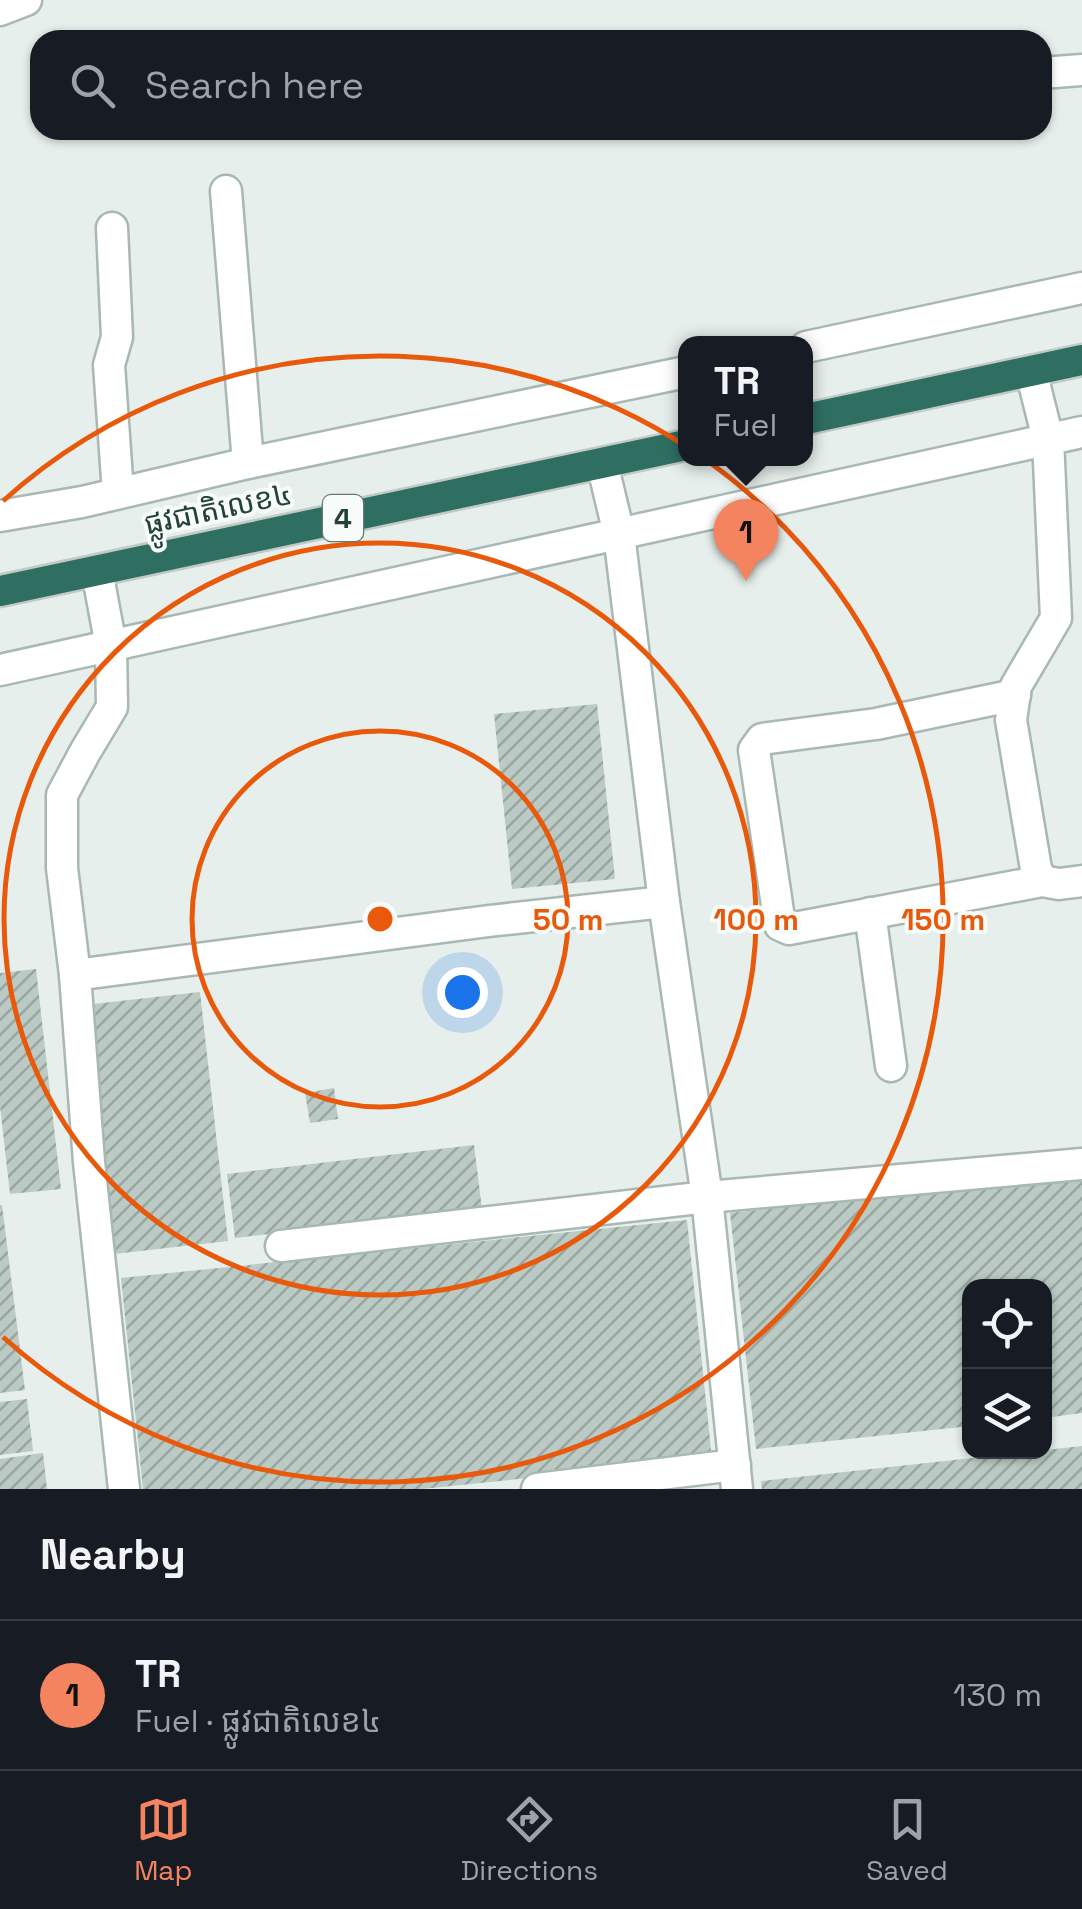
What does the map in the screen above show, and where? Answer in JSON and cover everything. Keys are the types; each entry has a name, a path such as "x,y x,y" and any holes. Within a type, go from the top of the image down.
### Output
{"highway":[{"path":"813,418 1082,360"},
{"name":"ផ្លូវជាតិលេខ៤","path":"0,592 678,447"}],"street":[{"path":"0,10 26,0"},
{"path":"1052,73 1082,70"},
{"path":"226,192 248,463"},
{"path":"112,228 118,337 109,365 118,493"},
{"path":"813,346 1082,288"},
{"path":"1031,371 1048,440 1069,617 1016,686 1011,720 1036,869 1042,881"},
{"path":"0,516 678,374"},
{"path":"0,670 1082,432"},
{"path":"537,1489 736,1477 708,1196 664,902 620,534 602,463"},
{"path":"97,571 111,646 112,707 62,795 62,868 124,1489"},
{"path":"1015,696 876,724 762,739 754,750 780,925 790,930 1042,881 1082,882"},
{"path":"75,975 664,902"},
{"path":"870,913 891,1066"},
{"path":"281,1246 708,1196 1082,1164"}],"building":[{"path":"597,704 615,879 512,889 494,714"},
{"path":"36,969 61,1189 10,1194 0,1106 0,973"},
{"path":"200,992 228,1241 114,1254 85,1005"},
{"path":"334,1088 338,1119 310,1123 305,1093"},
{"path":"474,1145 482,1209 235,1238 227,1174"},
{"path":"1082,1174 1082,1413 1052,1417 1052,1279 962,1279 962,1427 756,1449 730,1213"},
{"path":"0,1205 25,1390 0,1393"},
{"path":"687,1220 712,1459 422,1489 143,1489 121,1278"},
{"path":"27,1399 33,1451 0,1455 0,1402"},
{"path":"1082,1446 1082,1489 762,1489 761,1481 963,1459 1052,1459 1052,1449"},
{"path":"43,1453 47,1489 0,1489 0,1459"}],"place":[{"name":"TR","path":"746,581"}]}
